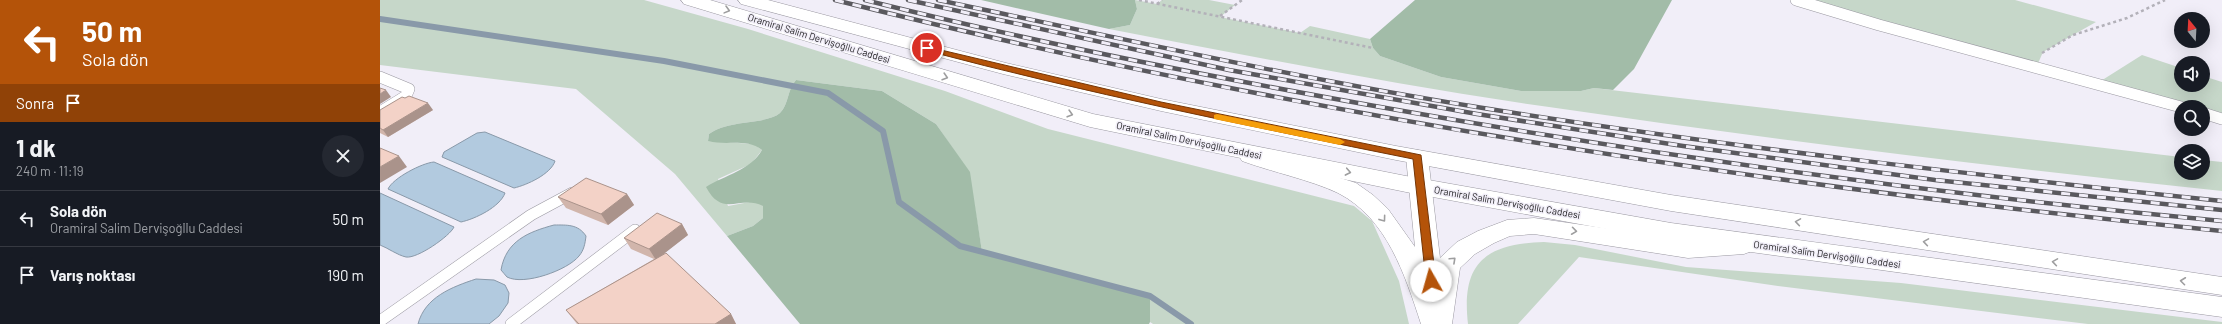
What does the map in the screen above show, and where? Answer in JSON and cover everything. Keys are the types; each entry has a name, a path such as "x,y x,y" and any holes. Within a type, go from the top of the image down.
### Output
{"main road":[{"name":"Oramiral Salim Dervişoğllu Caddesi","path":"690,0 782,26 1090,120 1420,187 1671,232 2222,307"},
{"name":"Oramiral Salim Dervişoğllu Caddesi","path":"747,0 1003,68 1161,105 1417,157 1671,203 2172,280 2222,286"},
{"path":"1223,147 1347,188 1364,199 1379,213 1406,253 1436,324"},
{"path":"1417,157 1436,324"},
{"path":"1436,324 1448,264 1466,248 1486,237 1508,228 1534,226 1688,249 1754,244"}],"lane":[{"path":"1796,0 2036,68 2174,105"},
{"path":"380,76 409,88 409,92 406,96 380,112"},
{"path":"2210,116 2222,119"},
{"path":"380,321 531,215 576,191"},
{"path":"512,324 636,230"}],"path":[{"path":"1138,0 1373,48"},
{"path":"1157,4 1162,0"},
{"path":"1220,17 1242,0"},
{"path":"2036,68 2043,52 2058,43 2072,36 2128,18 2165,0"}],"green space":[{"path":"380,0 644,0 748,29 945,91 1048,129 1354,206 1372,221 1399,281 1409,324 1153,324 1150,322 1149,296 982,252 969,172 936,124 882,91 796,80 791,88 783,109 774,117 727,126 717,129 709,134 708,141 754,144 762,150 751,164 718,179 728,206 755,201 764,206 763,218 753,226 727,236 675,174 576,89 380,65"},
{"path":"981,0 1135,0 1137,9 1130,25 1109,29"},
{"path":"1135,0 1157,4 1162,0 1209,0 1235,5 1220,17 1300,33 1310,26 1370,39 1373,48 1380,56 1441,77 1521,91 1581,91 1594,88 2174,156 2174,180 2210,180 2210,161 2222,162 2222,191 1717,131 1494,99 1109,29 1130,25 1137,9"},
{"path":"1415,0 1672,0 1634,69 1613,90 1594,88 1581,91 1521,91 1441,77 1380,56 1373,48 1370,39"},
{"path":"1796,0 2015,0 2096,22 2043,52 2036,68"},
{"path":"2142,55 2174,66 2174,92 2210,92 2210,78 2222,82 2222,119 2210,115 2210,100 2174,100 2174,105 2096,84"},
{"path":"796,80 882,91 936,124 970,172 982,252 1150,296 1149,324 800,324 727,236 753,226 763,218 763,206 747,202 725,204 719,202 712,197 706,187 737,172 751,163 762,150 750,144 708,141 709,134 717,129 727,126 774,117 783,109 791,88"},
{"path":"1544,242 1575,245 1686,267 1901,283 2222,322 2222,324 2088,324 1778,286 1579,257 1518,324 1468,324 1467,303 1469,286 1473,272 1481,261 1492,253 1506,247"}],"water":[{"path":"485,132 555,161 553,166 532,182 514,188 442,157 444,152 477,133"},
{"path":"434,162 505,193 493,208 461,222 388,189 396,180 408,172 422,165"},
{"path":"380,193 454,227 440,241 425,251 411,257 399,255 380,245"},
{"path":"554,225 572,226 583,232 586,236 585,242 579,256 566,266 545,275 524,279 507,277 501,270 504,260 513,245 520,239 535,231"},
{"path":"476,279 494,280 505,285 509,293 508,303 499,316 489,324 418,324 427,307 433,300 449,290"}],"building":[{"path":"380,88 386,90 380,94"},
{"path":"409,96 428,103 383,130 380,128 380,110 402,97 405,98"},
{"path":"380,148 399,156 380,167"},
{"path":"586,178 627,194 601,214 558,197"},
{"path":"657,213 682,224 649,249 624,238"},
{"path":"666,253 731,314 715,324 579,324 566,310"}],"waterway":[{"path":"380,19 664,61 828,93 883,131 899,202 960,246 1150,296 1191,324"}],"railway":[{"path":"835,0 1006,41 1178,78 1351,111 1524,141 1698,168 1872,192 2047,213 2222,231"},
{"path":"865,0 994,31 1190,72 1386,108 1594,143 1907,187 2117,211 2222,221"},
{"path":"908,0 1229,70 1477,114 1683,146 1935,180 2222,210"},
{"path":"938,0 1278,71 1414,97 1483,108 1759,148 2222,201"}],"slow traffic":[{"path":"1217,117 1340,142"}],"route":[{"path":"927,48 1003,68 1161,105 1396,154 1417,157 1431,281"}]}
